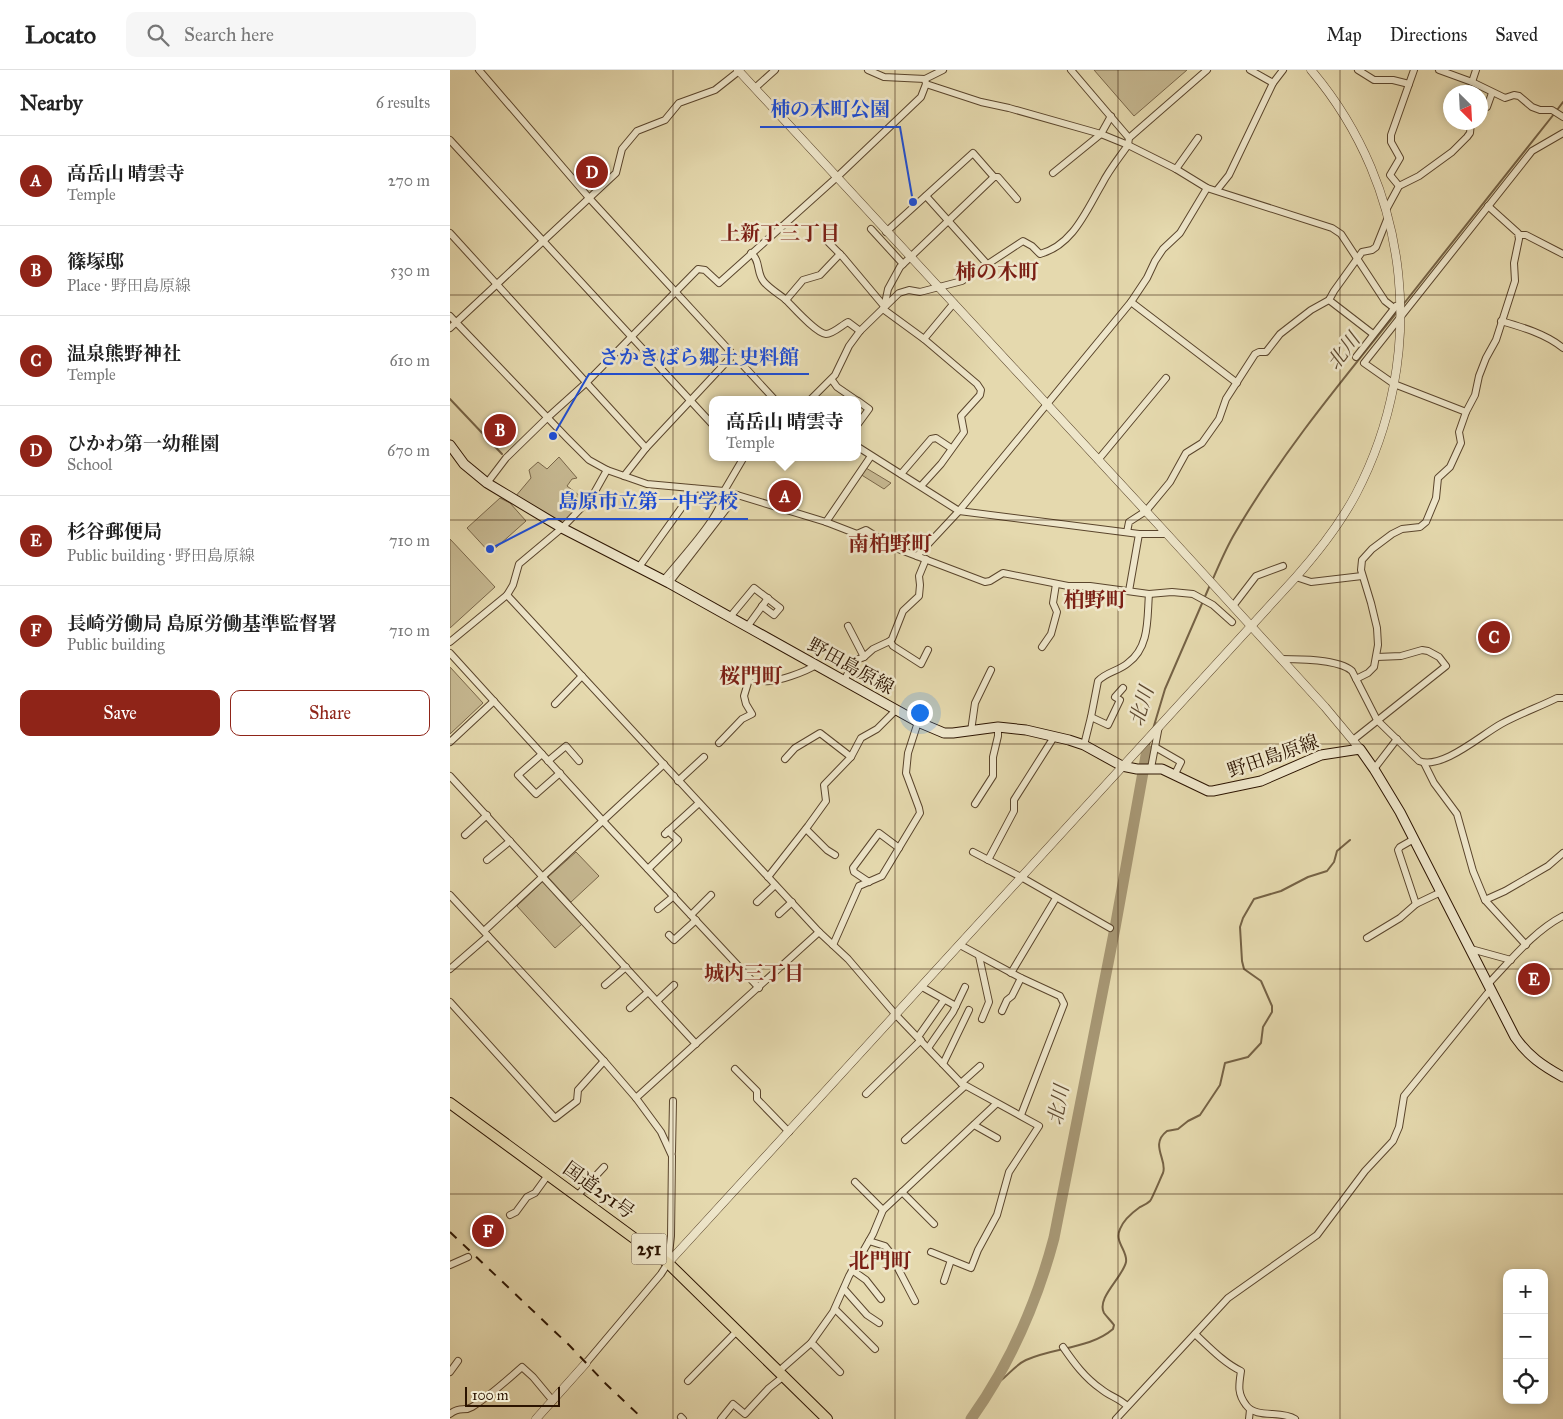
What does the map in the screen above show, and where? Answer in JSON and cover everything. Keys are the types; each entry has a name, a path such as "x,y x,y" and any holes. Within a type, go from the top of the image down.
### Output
{"highway":[{"name":"国道251号","path":"450,1103 668,1262 828,1419"}],"main road":[{"name":"野田島原線","path":"450,445 464,464 487,483 562,528 639,567 918,722 944,733 998,727 1026,730 1084,745 1122,766 1162,768 1208,791 1219,791 1267,779 1312,758 1360,749"},
{"path":"1360,749 1374,769 1414,838 1515,1037 1524,1050 1540,1064 1563,1077"}],"street":[{"path":"479,70 590,199 771,396"},
{"path":"450,328 616,173 622,149 637,131 665,120 679,103 715,90 739,70 836,178 954,302 1046,405 1146,511 1360,749"},
{"path":"755,88 775,70"},
{"path":"868,70 884,76 926,82 981,102 1128,141 1208,188 1332,228 1341,234 1384,301 1398,305"},
{"path":"487,483 506,458 587,382 698,270 705,270 719,283 836,178 921,97 926,82 943,70"},
{"path":"1071,70 1111,116 1128,141"},
{"path":"814,396 836,375 849,346 860,330 899,293 904,290 920,292 962,281 1023,241 1040,254 1050,251 1066,239 1082,220 1128,141 1207,70"},
{"path":"1250,70 1273,83"},
{"path":"1217,190 1229,175 1273,83 1283,70"},
{"path":"536,1419 662,1274 668,1262 1296,577 1335,529 1356,494 1382,433 1394,384 1398,358 1400,317 1398,305 1399,270 1379,187 1353,129 1340,108 1311,70"},
{"path":"1358,70 1374,80 1393,80 1409,84"},
{"path":"1399,186 1390,175 1400,158 1391,142 1391,135 1414,70"},
{"path":"1439,70 1472,82 1504,98 1514,95 1532,107 1559,114"},
{"path":"1472,82 1476,70"},
{"path":"1488,102 1492,93"},
{"path":"1053,173 1101,134 1111,116"},
{"path":"1126,532 1129,522 1146,511 1170,482 1186,453 1202,443 1219,419 1226,399 1255,354 1266,352 1280,334 1310,310 1329,300 1362,252 1373,250 1376,247 1399,186 1420,176 1452,152 1469,135 1470,130"},
{"path":"1466,412 1394,384 1364,363 1532,152 1563,133"},
{"path":"1176,169 1198,138"},
{"path":"450,140 709,421"},
{"path":"886,232 973,154 1018,199"},
{"path":"884,308 888,289 903,264 994,177"},
{"path":"917,556 959,511 1131,302 1147,278 1155,260 1180,233 1208,188"},
{"path":"926,196 947,222 987,264"},
{"path":"1356,679 1372,671 1377,657 1377,628 1362,576 1362,560 1372,549 1397,531 1420,527 1426,522 1436,498 1438,478 1450,467 1461,443 1459,432 1466,412 1476,395 1479,376 1496,340 1516,281 1514,263 1519,235 1517,230 1488,206"},
{"path":"871,229 903,264"},
{"path":"450,233 646,448"},
{"path":"1519,235 1526,235 1563,254"},
{"path":"827,241 884,308 924,339 977,384 981,390 980,395 962,416 964,432 941,464 921,486"},
{"path":"751,253 755,256 759,265 758,272 764,282 786,300 808,323 824,333 830,333 848,322 860,330"},
{"path":"786,300 803,280 820,275 840,254"},
{"path":"1329,300 1373,334"},
{"path":"924,339 954,302"},
{"path":"1131,302 1237,383"},
{"path":"1356,357 1398,305"},
{"path":"450,316 589,460 607,470 647,484 724,491 826,522 857,534 866,530 893,548 985,582 1003,573 1056,584 1149,594 1172,592 1193,594 1211,603 1232,622"},
{"path":"1501,321 1524,328 1556,342 1563,348"},
{"path":"624,476 646,448 733,355"},
{"path":"1098,460 1166,378"},
{"path":"832,380 837,387 851,396"},
{"path":"861,403 869,409 861,420"},
{"path":"901,474 931,439 936,438 951,448"},
{"path":"861,450 959,511 1139,534 1167,534"},
{"path":"826,522 871,456"},
{"path":"666,582 711,522 724,498 724,491 742,461"},
{"path":"450,642 507,595 514,585 519,564 562,528 593,495 607,470"},
{"path":"639,567 695,489"},
{"path":"666,582 737,495"},
{"path":"1129,591 1139,534"},
{"path":"844,680 852,664 873,649 890,642 894,637 903,611 919,596 919,576 926,559"},
{"path":"1232,606 1256,576 1283,566"},
{"path":"1296,577 1311,582 1362,576"},
{"path":"1042,647 1050,634 1057,612 1053,603 1056,584"},
{"path":"730,617 754,588 780,608 774,615 762,606"},
{"path":"1211,603 1219,591"},
{"path":"1084,745 1098,681 1102,676 1130,662 1145,639 1149,594"},
{"path":"507,595 963,1085 1039,1126 1009,1172 997,1214 978,1250 971,1268 931,1252"},
{"path":"747,627 768,598"},
{"path":"848,626 864,657"},
{"path":"890,642 893,646 921,664 928,650"},
{"path":"1353,740 1446,666 1439,657 1428,651 1416,651 1401,656 1377,657"},
{"path":"450,653 759,988"},
{"path":"1281,659 1299,659 1337,664 1349,668 1377,720 1419,761 1424,763 1454,754 1501,724 1557,698 1563,698"},
{"path":"719,743 742,719 752,714 744,696 750,676 767,682 804,672 816,665"},
{"path":"970,731 975,703 991,670"},
{"path":"555,704 582,676"},
{"path":"1091,717 1108,725 1120,700 1115,697 1123,688"},
{"path":"450,742 494,701"},
{"path":"768,877 826,801 824,785 851,757 861,738 877,729 896,710"},
{"path":"833,945 859,886 882,876 920,814 906,773 908,753 918,722"},
{"path":"1147,768 1155,755 1159,725"},
{"path":"975,804 993,776 993,758 998,727"},
{"path":"785,759 794,748 820,733 851,757"},
{"path":"988,860 1014,811 1014,800 1054,737"},
{"path":"1374,769 1397,740"},
{"path":"548,761 566,746 579,761"},
{"path":"1155,748 1181,762 1175,774"},
{"path":"542,754 518,775 536,794 560,773"},
{"path":"678,780 704,757"},
{"path":"1424,763 1434,783 1458,814 1473,871 1485,900 1526,945"},
{"path":"450,969 603,820 664,764"},
{"path":"450,776 696,1044"},
{"path":"648,869 678,840 667,832 699,803"},
{"path":"465,835 486,815"},
{"path":"806,829 835,855"},
{"path":"869,882 854,872 852,868 879,833 899,848"},
{"path":"1414,838 1398,850 1416,904"},
{"path":"487,860 510,840"},
{"path":"973,852 1110,928"},
{"path":"1485,900 1506,891 1548,866 1563,853"},
{"path":"757,902 775,884"},
{"path":"1367,938 1400,918 1416,904 1441,892"},
{"path":"450,895 636,1098 661,1132 672,1156"},
{"path":"691,915 712,895"},
{"path":"658,910 674,896"},
{"path":"1011,973 1056,898"},
{"path":"779,914 792,902"},
{"path":"1116,1419 1235,1292 1317,1235 1365,1172 1394,1141 1399,1127 1404,1096 1511,960 1550,924 1563,916"},
{"path":"674,941 696,920"},
{"path":"636,1098 819,932"},
{"path":"960,945 1011,973 1060,996 1064,1004 1021,1115"},
{"path":"1471,949 1511,960"},
{"path":"979,956 989,1002 982,1019"},
{"path":"605,986 626,967"},
{"path":"1002,1011 1021,978"},
{"path":"657,1001 674,985"},
{"path":"922,987 956,1006"},
{"path":"928,1048 956,1006 965,987"},
{"path":"630,1008 648,992"},
{"path":"866,1094 919,1039 944,1000"},
{"path":"450,1002 555,1118 577,1101 578,1090 604,1061"},
{"path":"942,1064 969,1010"},
{"path":"905,1140 963,1085 980,1066"},
{"path":"735,1069 757,1091 757,1099 788,1132"},
{"path":"668,1262 671,1236 673,1101"},
{"path":"721,1419 733,1404 745,1414 811,1343 835,1309 852,1270 869,1241 883,1210 996,1104"},
{"path":"974,1125 997,1138"},
{"path":"577,1196 604,1167"},
{"path":"510,1215 516,1212 527,1197 535,1194 548,1175"},
{"path":"855,1182 883,1210"},
{"path":"902,1192 934,1224"},
{"path":"869,1241 884,1246 889,1251 915,1301"},
{"path":"450,1265 468,1257"},
{"path":"944,1281 951,1260"},
{"path":"852,1270 866,1280 880,1299"},
{"path":"844,1289 867,1315 879,1323"},
{"path":"835,1309 875,1349"},
{"path":"688,1382 738,1331"},
{"path":"1195,1334 1228,1364 1241,1371 1238,1390 1239,1395 1250,1410 1250,1419"},
{"path":"811,1343 815,1346 840,1372 817,1349 811,1343"},
{"path":"1064,1349 1081,1371 1102,1390 1116,1397 1127,1406"},
{"path":"450,1372 458,1361"},
{"path":"450,1414 456,1409 470,1408 499,1388 522,1367 553,1400"},
{"path":"1250,1410 1288,1416 1295,1419"}],"shaded area":[{"path":"1094,70 1187,70 1134,116"},
{"path":"559,457 577,478 572,479 567,486 584,499 567,519 557,521 515,497 531,478 529,470 538,462 547,469"},
{"path":"866,468 891,483 884,489 860,474"},
{"path":"500,498 510,503 526,521 490,553 467,528"},
{"path":"450,539 495,587 450,628"},
{"path":"450,667 483,703 450,734"},
{"path":"576,852 599,876 571,902 548,877"},
{"path":"543,881 582,924 555,948 517,906"}],"waterway":[{"name":"北川","path":"1557,110 1563,102"},
{"name":"北川","path":"1402,306 1554,114"},
{"name":"北川","path":"1212,581 1232,539 1291,447 1397,312"},
{"path":"450,399 502,454"},
{"name":"北川","path":"1153,729 1165,689 1210,585"},
{"name":"北川","path":"1147,750 1150,741"},
{"name":"北川","path":"971,1419 998,1377 1021,1332 1031,1309 1054,1238 1115,928 1147,750"},
{"path":"993,1386 1026,1360 1048,1352 1083,1344 1104,1336 1113,1329 1114,1325 1104,1313 1103,1307 1107,1294 1126,1262 1119,1238 1121,1226 1128,1217 1150,1201 1163,1173 1164,1168 1159,1147 1162,1136 1167,1131 1178,1129 1200,1115 1220,1085 1225,1063 1248,1057 1261,1043 1263,1027 1272,1012 1272,1006 1261,981 1244,969 1240,927 1243,918 1254,899 1281,891 1308,877 1327,871 1334,862 1337,851 1350,840"}],"railway":[{"path":"450,1232 570,1346 643,1419"}],"place":[{"name":"ひかわ第一幼稚園","path":"592,172"},
{"name":"柿の木町公園","path":"913,202"},
{"name":"篠塚邸","path":"500,430"},
{"name":"さかきばら郷土史料館","path":"553,436"},
{"name":"高岳山 晴雲寺","path":"785,496"},
{"name":"島原市立第一中学校","path":"490,549"},
{"name":"温泉熊野神社","path":"1494,637"},
{"name":"杉谷郵便局","path":"1534,979"},
{"name":"長崎労働局 島原労働基準監督署","path":"488,1231"}],"district":[{"name":"上新丁三丁目","path":"780,233"},
{"name":"柿の木町","path":"997,272"},
{"name":"南柏野町","path":"890,544"},
{"name":"柏野町","path":"1095,600"},
{"name":"桜門町","path":"751,676"},
{"name":"城内三丁目","path":"754,973"},
{"name":"北門町","path":"880,1261"}]}
